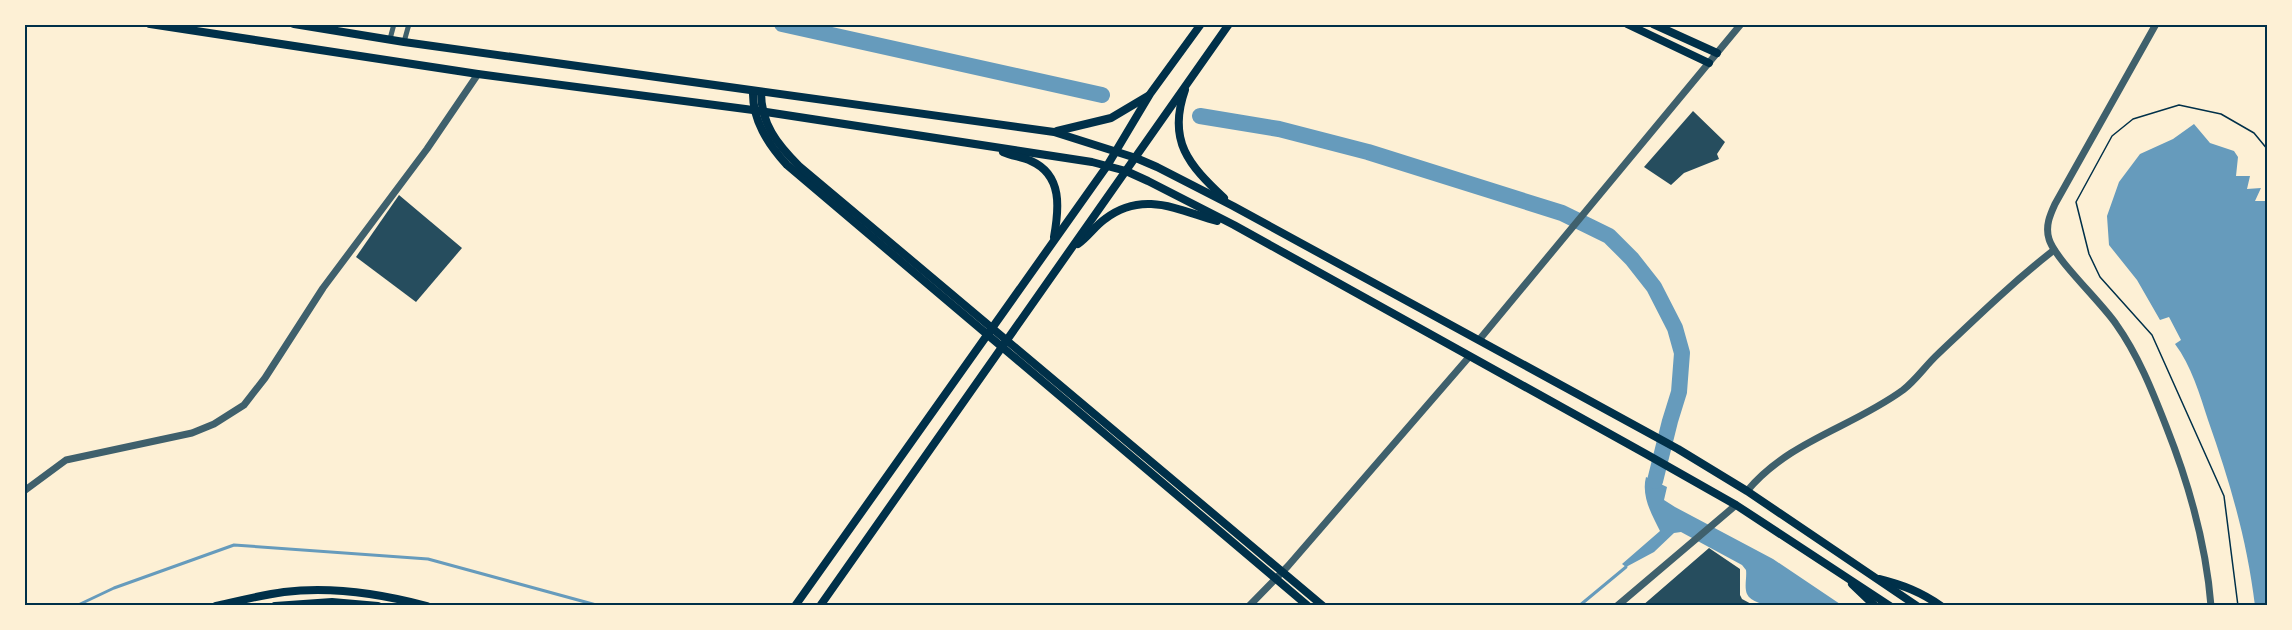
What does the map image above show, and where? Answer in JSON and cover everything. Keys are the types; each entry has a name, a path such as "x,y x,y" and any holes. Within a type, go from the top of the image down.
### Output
{"main road":[{"path":"150,24 478,74 758,110 1107,166 1126,171 1234,225 1736,505 1890,606"},
{"path":"294,24 404,42 1054,132 1136,158 1233,206 1678,448 1747,491 1917,606"},
{"path":"795,606 1107,166 1150,94 1201,24"},
{"path":"820,606 1229,24"},
{"path":"1627,24 1708,63"},
{"path":"1653,24 1717,53"},
{"path":"1189,79 1179,109 1178,126 1182,144 1194,167 1233,206"},
{"path":"757,91 758,110 771,147 787,165 991,331 1308,606"},
{"path":"1054,132 1102,121 1126,110 1150,94"},
{"path":"989,147 1030,161 1051,178 1059,205 1053,241"},
{"path":"1070,250 1088,237 1107,217 1134,205 1168,205 1234,225"},
{"path":"1004,343 1323,606"},
{"path":"1845,576 1875,606"},
{"path":"1879,579 1904,585 1922,593 1941,606"},
{"path":"216,606 244,603 284,592 314,590 376,596 427,606"},
{"path":"275,606 332,602 378,606"}],"street":[{"path":"390,39 394,24"},
{"path":"404,42 409,24"},
{"path":"1479,340 1742,24"},
{"path":"2156,24 2051,212 2048,232 2054,250 2114,321 2134,352 2149,383 2193,504 2203,546 2211,606"},
{"path":"24,491 66,460 192,433 214,424 244,405 265,378 318,296 427,149 478,74"},
{"path":"1747,491 1763,472 1788,453 1879,405 1906,388 2004,292 2054,250"},
{"path":"1249,606 1282,572 1469,357"},
{"path":"1617,606 1736,505"}],"path":[{"path":"2238,606 2224,496 2152,334 2100,277 2089,254 2076,202 2112,136 2133,119 2179,105 2221,114 2254,133 2268,150"}],"water":[{"path":"2194,124 2210,143 2234,151 2238,157 2236,176 2250,176 2247,189 2261,188 2255,201 2268,201 2268,606 2255,606 2242,534 2230,489 2194,380 2175,344 2181,340 2169,317 2160,320 2137,280 2109,245 2107,216 2119,182 2140,154 2173,139"},
{"path":"1646,477 1667,487 1664,500 1773,559 1843,606 1776,606 1753,600 1746,591 1746,570 1742,565 1681,532 1674,533 1654,552 1626,567 1622,564 1660,531 1646,498"}],"building":[{"path":"1693,111 1725,142 1717,154 1719,159 1684,173 1671,185 1644,167"},
{"path":"399,195 462,248 416,302 356,257"},
{"path":"1709,548 1740,569 1740,595 1742,599 1755,606 1642,606"}],"waterway":[{"path":"782,24 1102,95"},
{"path":"1200,116 1279,129 1368,152 1562,213 1609,236 1632,259 1654,287 1675,328 1682,353 1679,392 1655,481"},
{"path":"76,606 114,588 234,545 428,559 600,606"},
{"path":"1579,606 1626,567"}]}
